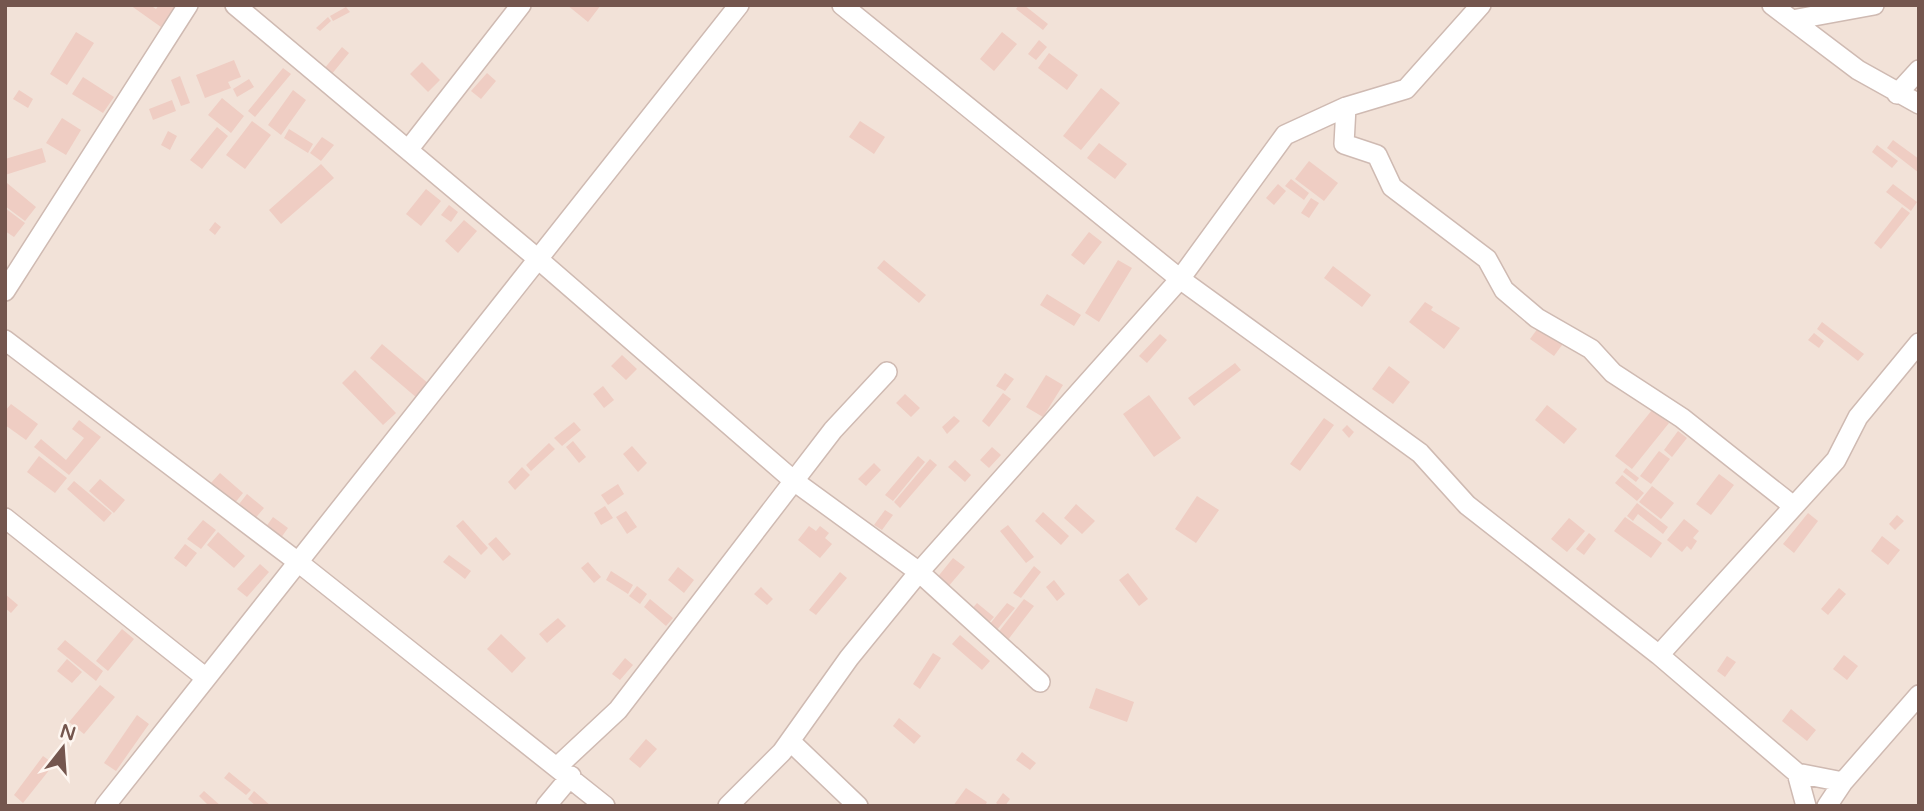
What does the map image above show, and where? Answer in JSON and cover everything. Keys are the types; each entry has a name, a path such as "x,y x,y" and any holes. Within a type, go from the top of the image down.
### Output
{"street":[{"path":"5,291 188,5"},
{"path":"235,5 538,259 794,481 919,572 1040,682"},
{"path":"408,150 521,5"},
{"path":"105,806 739,5"},
{"path":"842,5 1180,279 1420,453 1467,505 1659,655 1797,773 1843,782"},
{"path":"727,806 790,741 849,658 919,572 1180,279 1285,135 1346,107 1406,89 1481,5"},
{"path":"1772,5 1858,70 1919,104"},
{"path":"1792,20 1874,5"},
{"path":"1897,93 1919,70"},
{"path":"1346,107 1345,144 1377,155 1392,187 1487,259 1504,290 1536,318 1591,349 1613,373 1682,418 1792,505"},
{"path":"5,340 298,562 605,806"},
{"path":"1659,655 1792,505 1836,460 1858,417 1919,343"},
{"path":"546,806 564,771 618,710 833,430 887,372"},
{"path":"5,518 206,678"},
{"path":"1827,806 1843,782 1919,695"},
{"path":"790,741 858,806"},
{"path":"1797,773 1806,806"}],"shaded area":[{"path":"5,5 1919,5 1919,806 5,806"}],"building":[{"path":"130,5 150,5 156,9 159,5 176,5 161,27"},
{"path":"567,5 601,5 588,22"},
{"path":"1019,5 1024,5 1048,24 1043,30 1016,9"},
{"path":"346,7 350,12 333,21 330,16"},
{"path":"328,17 331,21 320,31 316,28"},
{"path":"76,32 94,43 67,85 50,74"},
{"path":"1002,32 1017,44 994,71 980,59"},
{"path":"1039,40 1047,47 1036,60 1028,54"},
{"path":"342,47 349,53 331,75 324,69"},
{"path":"1049,53 1078,75 1067,90 1038,68"},
{"path":"234,60 241,77 228,82 231,88 205,98 196,75"},
{"path":"422,62 440,80 428,92 410,74"},
{"path":"283,68 291,74 255,117 248,111"},
{"path":"487,73 496,81 481,99 471,91"},
{"path":"180,76 190,103 181,106 171,80"},
{"path":"83,77 114,97 103,113 72,94"},
{"path":"249,79 254,87 237,97 233,89"},
{"path":"1101,88 1120,103 1081,150 1063,136"},
{"path":"19,90 33,99 28,108 13,99"},
{"path":"293,90 306,100 281,135 268,125"},
{"path":"222,98 244,116 231,133 208,115"},
{"path":"172,100 176,111 153,120 149,109"},
{"path":"62,118 81,130 66,155 46,143"},
{"path":"252,121 271,135 245,169 226,155"},
{"path":"860,121 885,137 874,154 849,137"},
{"path":"217,127 228,136 202,169 190,160"},
{"path":"289,129 313,144 308,153 284,138"},
{"path":"168,131 177,136 170,150 161,145"},
{"path":"322,137 334,145 321,161 310,153"},
{"path":"1893,140 1919,159 1919,173 1887,148"},
{"path":"1099,143 1127,164 1115,179 1087,158"},
{"path":"1877,145 1898,161 1892,168 1872,152"},
{"path":"42,148 46,162 5,175 5,159"},
{"path":"1309,161 1338,183 1324,201 1295,179"},
{"path":"321,164 334,178 281,224 269,210"},
{"path":"1291,179 1309,193 1304,200 1285,186"},
{"path":"7,183 36,207 25,221 5,206"},
{"path":"1278,184 1286,191 1274,205 1266,198"},
{"path":"1893,184 1917,202 1911,211 1886,192"},
{"path":"426,189 441,201 421,226 406,214"},
{"path":"1311,198 1319,203 1309,218 1301,213"},
{"path":"449,205 458,212 451,222 441,215"},
{"path":"1902,207 1910,213 1881,249 1874,243"},
{"path":"5,208 25,223 14,237 5,231"},
{"path":"464,220 477,231 458,253 445,241"},
{"path":"215,222 221,227 215,235 209,230"},
{"path":"1089,232 1102,242 1084,265 1071,255"},
{"path":"884,260 926,295 919,303 877,268"},
{"path":"1118,260 1132,268 1099,322 1085,313"},
{"path":"1333,266 1371,295 1362,307 1324,278"},
{"path":"1047,294 1081,315 1074,326 1040,305"},
{"path":"1425,302 1433,307 1431,310 1460,328 1444,349 1409,322"},
{"path":"1822,322 1864,354 1858,361 1817,329"},
{"path":"1541,324 1565,341 1554,356 1530,339"},
{"path":"1814,333 1824,341 1819,348 1808,340"},
{"path":"1160,334 1167,340 1147,363 1139,356"},
{"path":"382,344 429,384 417,398 370,358"},
{"path":"622,355 637,369 626,380 611,366"},
{"path":"1235,363 1241,370 1194,406 1188,398"},
{"path":"1389,366 1410,382 1393,404 1372,389"},
{"path":"355,370 396,413 383,425 342,383"},
{"path":"1005,373 1014,379 1005,391 996,386"},
{"path":"1046,375 1063,385 1043,417 1026,407"},
{"path":"603,386 614,400 604,408 593,394"},
{"path":"1003,393 1011,399 989,427 982,421"},
{"path":"905,394 920,408 911,417 896,403"},
{"path":"1149,395 1181,438 1154,457 1123,414"},
{"path":"11,404 38,424 26,440 5,425 5,411"},
{"path":"1547,405 1577,429 1564,444 1535,420"},
{"path":"1652,410 1669,423 1632,469 1615,456"},
{"path":"954,416 960,421 947,434 942,427"},
{"path":"1324,418 1334,425 1300,471 1290,464"},
{"path":"79,420 101,437 69,475 34,447 41,439 66,460 84,438 72,429"},
{"path":"574,422 581,430 562,446 554,438"},
{"path":"1347,425 1354,432 1349,438 1342,430"},
{"path":"1678,431 1687,438 1672,457 1664,450"},
{"path":"573,441 586,457 579,463 566,447"},
{"path":"549,443 555,449 531,471 526,465"},
{"path":"632,446 647,463 638,472 623,454"},
{"path":"992,447 1001,455 989,468 980,460"},
{"path":"1659,451 1670,459 1651,484 1640,476"},
{"path":"39,456 67,478 55,493 27,472"},
{"path":"918,456 925,462 893,501 885,495"},
{"path":"930,459 937,465 900,508 894,502"},
{"path":"955,460 971,475 965,482 948,467"},
{"path":"874,463 881,470 866,486 858,479"},
{"path":"522,467 530,475 515,490 508,482"},
{"path":"1626,468 1639,478 1636,482 1623,472"},
{"path":"220,473 243,493 234,504 210,484"},
{"path":"1719,474 1734,485 1711,515 1696,504"},
{"path":"1622,475 1644,493 1637,501 1615,483"},
{"path":"100,479 125,500 114,513 89,491"},
{"path":"74,481 112,513 104,522 67,489"},
{"path":"618,484 624,494 608,505 601,495"},
{"path":"1652,486 1674,503 1661,519 1639,502"},
{"path":"247,494 264,508 253,521 236,508"},
{"path":"1197,496 1219,510 1196,543 1175,529"},
{"path":"1637,503 1668,527 1663,534 1638,514 1633,521 1627,516"},
{"path":"1076,504 1095,521 1082,534 1064,518"},
{"path":"605,506 613,518 601,525 594,513"},
{"path":"885,510 893,515 882,530 874,525"},
{"path":"626,511 637,527 627,534 616,517"},
{"path":"1043,512 1069,536 1061,545 1035,521"},
{"path":"1808,513 1818,521 1794,553 1783,544"},
{"path":"1897,515 1904,521 1895,530 1889,524"},
{"path":"273,517 288,528 278,542 263,531"},
{"path":"1625,517 1662,543 1651,558 1614,531"},
{"path":"1569,518 1585,531 1567,552 1551,539"},
{"path":"1684,519 1699,531 1693,538 1697,541 1691,550 1687,546 1682,552 1667,540"},
{"path":"203,520 216,530 201,549 187,539"},
{"path":"463,520 488,548 481,555 456,526"},
{"path":"1008,525 1034,557 1026,563 1000,531"},
{"path":"809,526 816,531 820,526 829,533 825,538 832,544 820,558 798,540"},
{"path":"218,532 245,556 234,568 207,545"},
{"path":"1589,533 1596,539 1584,555 1576,549"},
{"path":"1882,536 1900,550 1888,565 1871,551"},
{"path":"496,537 511,554 503,561 488,544"},
{"path":"185,544 197,553 186,567 174,558"},
{"path":"449,555 471,571 465,579 443,562"},
{"path":"953,558 965,567 947,588 936,579"},
{"path":"588,562 601,577 594,583 581,568"},
{"path":"260,564 269,572 247,597 237,589"},
{"path":"1034,566 1041,572 1021,598 1013,593"},
{"path":"678,567 694,580 684,593 668,580"},
{"path":"611,571 633,585 628,594 606,580"},
{"path":"840,572 847,578 816,615 809,610"},
{"path":"1128,573 1148,599 1139,606 1119,580"},
{"path":"1054,580 1065,594 1057,601 1046,587"},
{"path":"637,586 647,594 640,604 629,596"},
{"path":"761,587 773,599 767,605 754,594"},
{"path":"1839,588 1846,594 1828,615 1821,609"},
{"path":"5,594 18,605 11,613 5,608"},
{"path":"650,599 673,618 666,626 644,607"},
{"path":"1024,599 1034,606 1007,641 997,634"},
{"path":"977,603 994,617 987,625 970,611"},
{"path":"1007,603 1015,608 996,631 989,625"},
{"path":"558,618 566,626 547,643 539,634"},
{"path":"122,629 134,639 108,671 96,661"},
{"path":"501,634 526,658 512,673 487,649"},
{"path":"960,635 990,661 982,670 952,644"},
{"path":"65,640 103,671 96,681 57,649"},
{"path":"933,653 941,658 920,689 913,684"},
{"path":"1844,655 1858,666 1847,680 1833,669"},
{"path":"1727,656 1736,662 1725,677 1717,671"},
{"path":"625,658 633,665 620,680 612,674"},
{"path":"67,659 82,672 72,683 57,671"},
{"path":"100,685 115,697 84,734 69,722"},
{"path":"1096,688 1134,702 1127,722 1089,708"},
{"path":"1791,709 1816,730 1807,741 1782,721"},
{"path":"137,715 149,724 116,771 104,763"},
{"path":"899,718 921,736 914,744 893,726"},
{"path":"646,739 657,749 640,768 629,759"},
{"path":"1022,752 1036,763 1030,770 1016,760"},
{"path":"43,756 54,764 23,803 14,795"},
{"path":"229,772 251,790 246,795 224,778"},
{"path":"966,788 987,802 985,806 953,806"},
{"path":"204,791 221,806 209,806 199,796"},
{"path":"254,791 271,806 256,806 248,799"},
{"path":"1003,793 1010,799 1005,806 1000,806 996,803"}]}
